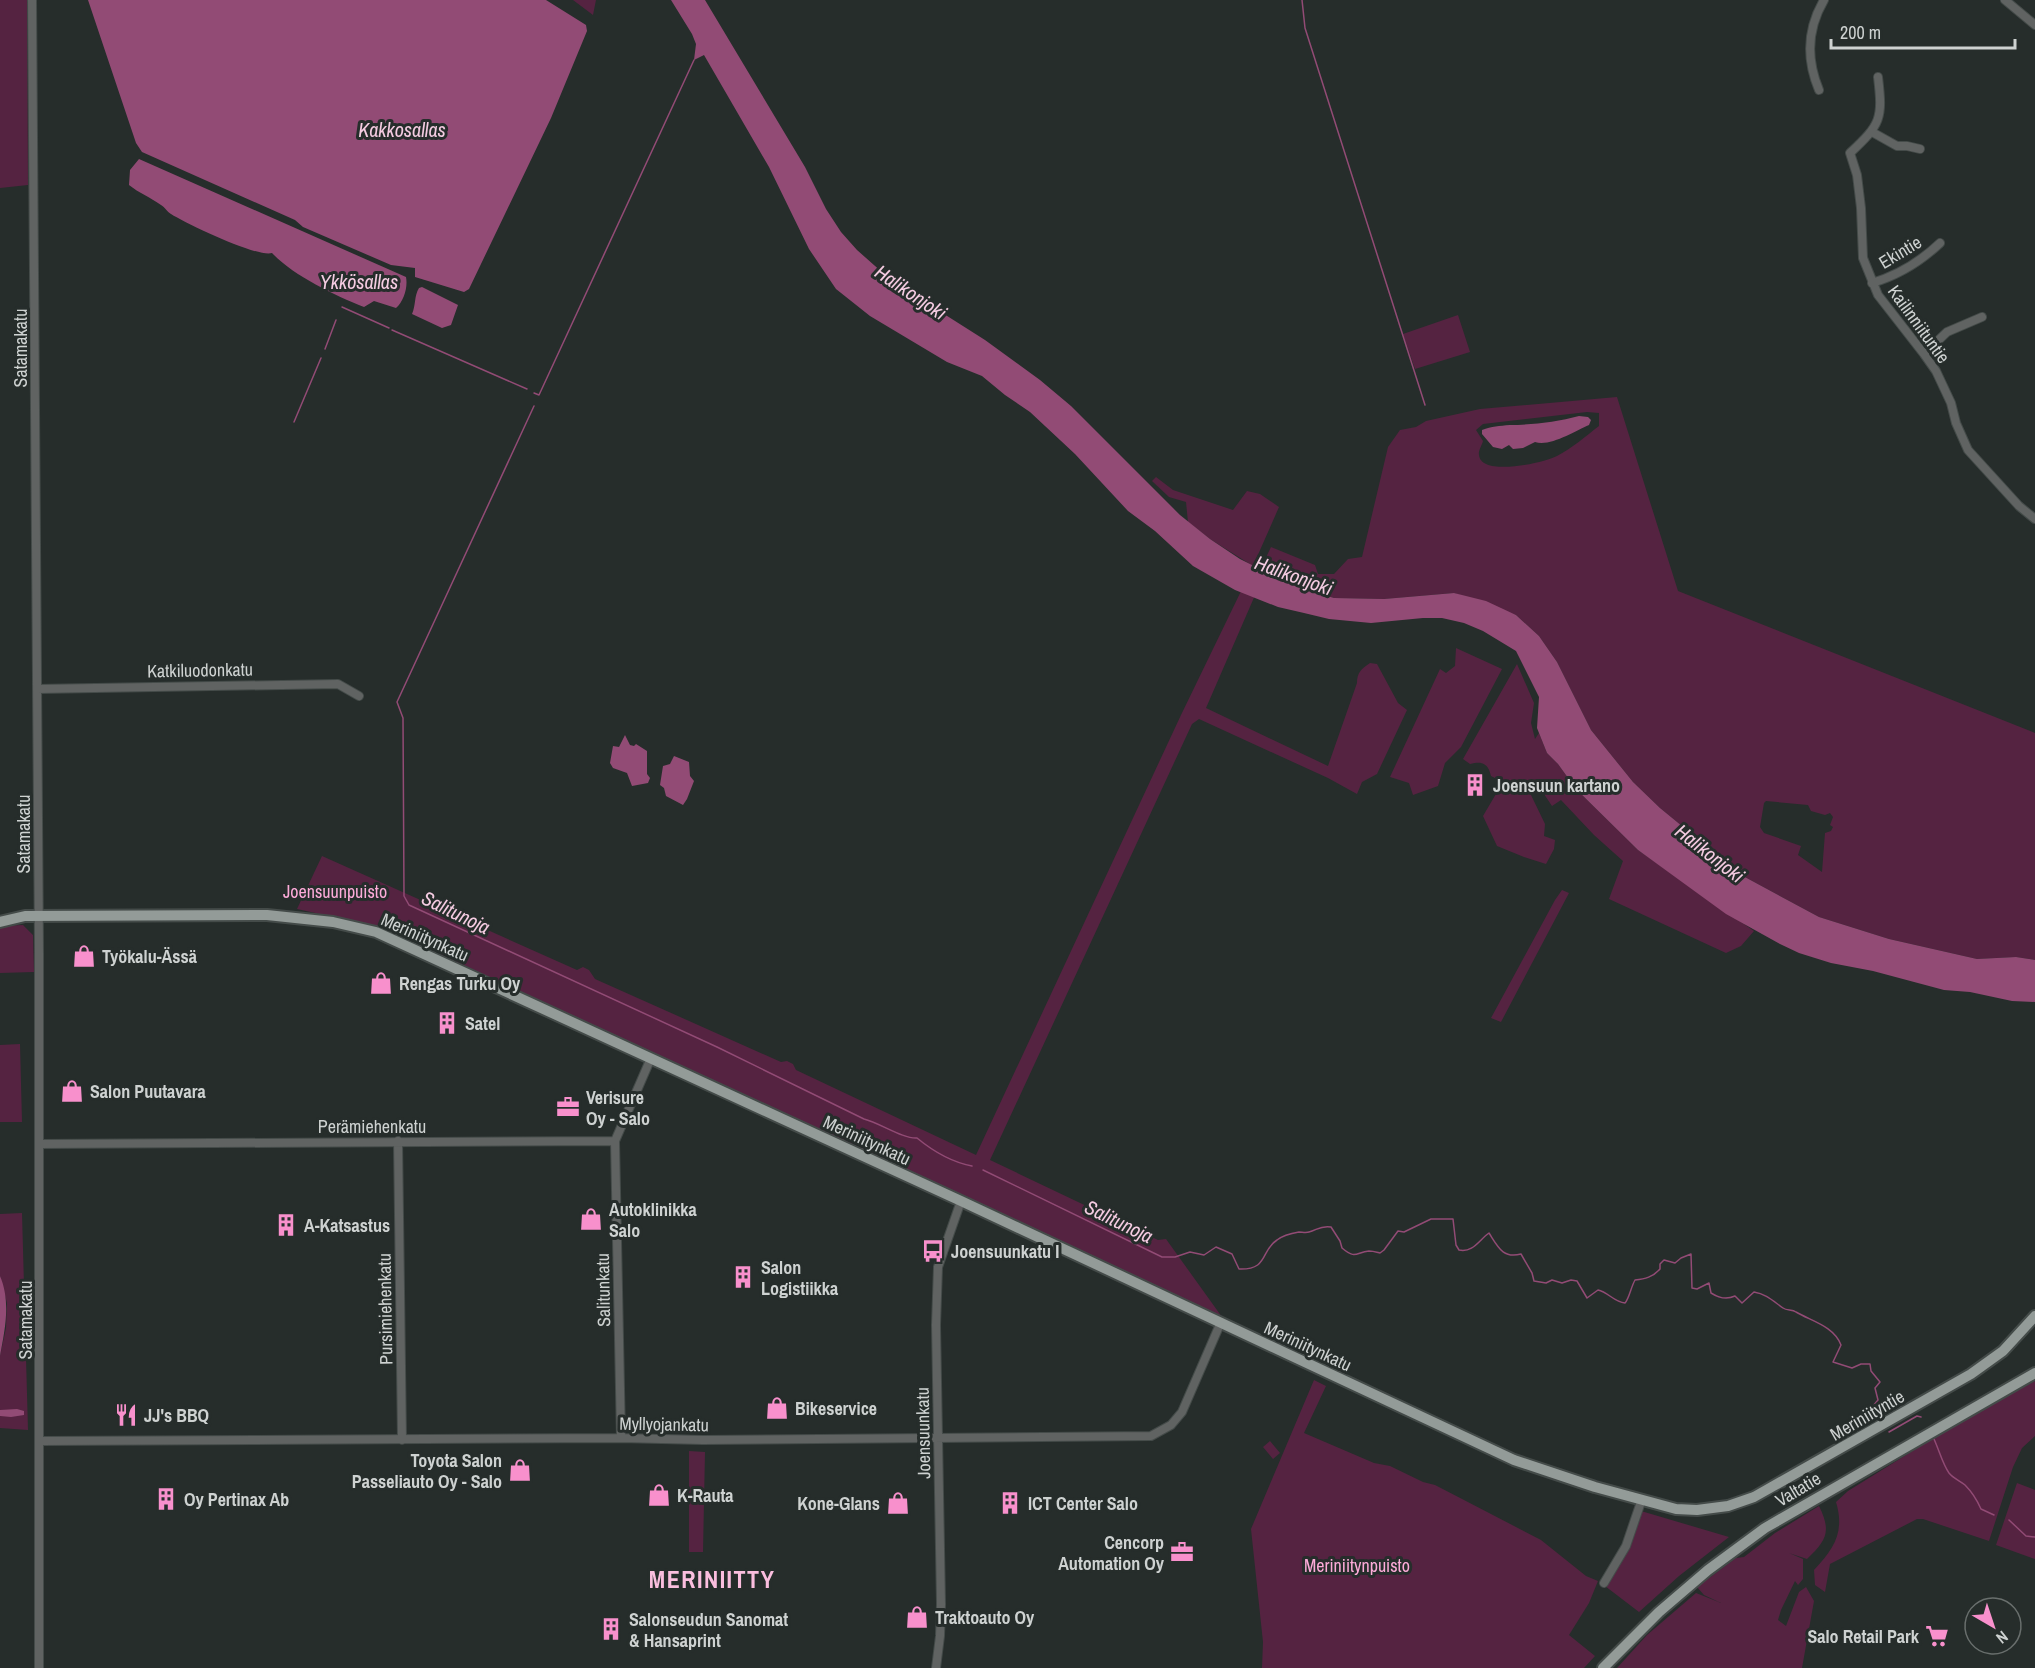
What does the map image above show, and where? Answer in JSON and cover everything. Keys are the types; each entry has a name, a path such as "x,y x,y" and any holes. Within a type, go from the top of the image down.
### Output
{"main road":[{"name":"Meriniitynkatu","path":"0,922 25,916 267,915 333,922 376,932 961,1201 1514,1460 1595,1487 1676,1509 1697,1510"},
{"name":"Meriniityntie","path":"1697,1510 1728,1506 1754,1497 1899,1416 2003,1351 2035,1316"},
{"name":"Valtatie","path":"1603,1668 1659,1612 1708,1570 1765,1528 2035,1373"}],"street":[{"name":"Satamakatu","path":"32,0 39,917 39,1668"},
{"path":"1819,90 1812,74 1810,61 1815,16 1824,0"},
{"path":"2005,0 2035,25"},
{"path":"1878,77 1881,99 1880,118 1872,132 1897,146 1920,149"},
{"name":"Kailinniituntie","path":"1872,132 1850,153 1857,175 1863,258 1872,283 1883,303 1924,354 1945,388 1961,437 1968,450 2019,506 2035,519"},
{"name":"Ekintie","path":"1872,283 1906,270 1923,259 1940,243"},
{"path":"1924,354 1947,332 1982,317"},
{"name":"Katkiluodonkatu","path":"37,688 338,684 359,696"},
{"path":"615,1141 651,1058"},
{"name":"Pursimiehenkatu","path":"398,1141 402,1440"},
{"name":"Perämiehenkatu","path":"39,1144 615,1141"},
{"name":"Salitunkatu","path":"615,1141 621,1438"},
{"name":"Joensuunkatu","path":"936,1668 941,1605 936,1325 938,1267 961,1201"},
{"name":"Myllyojankatu","path":"40,1441 621,1438 703,1440 1151,1436 1171,1425 1182,1412 1221,1322"},
{"path":"1604,1583 1626,1546 1641,1499"}],"green space":[{"path":"0,0 27,0 28,185 0,188"},
{"path":"573,0 596,0 593,15"},
{"path":"1458,315 1470,352 1415,369 1403,334"},
{"path":"1617,397 1678,591 2035,733 2035,960 2016,957 1977,959 1889,939 1819,917 1743,876 1660,808 1633,782 1591,730 1557,662 1539,636 1516,615 1454,593 1384,599 1334,598 1301,588 1260,570 1271,547 1315,565 1318,574 1334,574 1348,559 1362,557 1388,447 1400,430 1416,427 1426,421 1480,409","holes":["1587,412 1599,413 1599,426 1557,456 1527,465 1501,467 1482,462 1479,455 1483,441 1476,430 1483,424","1766,801 1808,805 1811,811 1825,815 1830,813 1833,817 1830,825 1833,827 1831,831 1825,833 1822,872 1798,855 1801,846 1764,833 1760,827"]},
{"path":"1156,477 1173,490 1233,510 1247,491 1260,494 1279,507 1253,566 1188,522 1186,502 1169,497 1152,481"},
{"name":"Joensuunpuisto","path":"1244,585 1256,593 1206,708 1328,766 1359,674 1367,665 1377,664 1398,703 1407,710 1377,774 1362,782 1357,794 1328,778 1199,719 1192,724 990,1160 1158,1240 1166,1239 1222,1317 384,928 297,909 322,856 577,970 583,967 589,970 595,979 781,1062 787,1061 793,1064 796,1070 976,1155"},
{"path":"1456,648 1502,669 1461,747 1445,763 1438,786 1413,795 1409,783 1390,777 1440,669 1446,673 1455,666"},
{"path":"1517,664 1534,703 1531,723 1535,739 1539,733 1547,753 1576,789 1638,850 1754,931 1741,946 1726,953 1609,899 1623,861 1594,835 1561,800 1552,806 1540,788 1535,789 1531,795 1545,824 1544,836 1555,840 1554,849 1546,864 1497,846 1483,816 1503,782 1491,776 1484,764 1470,764 1463,759"},
{"path":"1562,890 1569,893 1501,1022 1491,1018 1555,900"},
{"path":"23,925 33,935 34,972 0,973 0,926"},
{"path":"20,1044 22,1122 0,1122 0,1045"},
{"path":"22,1213 28,1430 0,1428 0,1356 6,1328 7,1303 0,1276 0,1214"},
{"name":"Meriniitynpuisto","path":"1314,1380 1326,1386 1304,1433 1374,1463 1390,1466 1423,1482 1435,1485 1541,1540 1586,1576 1598,1581 1589,1603 1569,1635 1595,1656 1584,1668 1262,1668 1263,1642 1251,1529"},
{"path":"2035,1381 2035,1436 2022,1448 2013,1467 1989,1541 1917,1519 1830,1564 1825,1592 1815,1585 1814,1570 1827,1555 1836,1539 1839,1522 1836,1502 1848,1491 1948,1429"},
{"path":"1270,1441 1280,1453 1273,1459 1263,1447"},
{"path":"689,1451 705,1452 703,1552 689,1552"},
{"path":"2017,1483 2035,1490 2035,1559 1996,1545"},
{"path":"1819,1506 1825,1523 1825,1536 1819,1547 1807,1559 1789,1553 1803,1559 1803,1579 1798,1585 1795,1581 1778,1620 1786,1626 1799,1592 1806,1587 1814,1601 1802,1668 1617,1668 1647,1635 1696,1593 1721,1603 1704,1595 1697,1587 1736,1558 1744,1557 1775,1533"},
{"path":"1641,1511 1729,1537 1679,1576 1639,1612 1605,1586"}],"water":[{"name":"Kakkosallas","path":"88,0 546,0 586,25 587,31 551,118 469,289 464,292 415,277 415,268 391,265 142,152 136,143"},
{"name":"Halikonjoki","path":"671,0 705,0 805,167 826,209 841,232 857,250 892,281 985,340 1040,380 1071,406 1180,515 1210,539 1240,559 1268,573 1301,588 1334,598 1384,599 1454,593 1486,601 1516,615 1539,636 1557,662 1591,730 1633,782 1660,808 1743,876 1819,917 1889,939 1977,959 2016,957 2035,960 2035,1002 2012,1001 1970,992 1944,990 1873,971 1831,963 1799,953 1726,914 1638,850 1576,789 1547,753 1537,728 1539,697 1516,651 1483,631 1464,623 1442,618 1371,623 1329,619 1278,607 1235,590 1193,566 1155,531 1128,511 1075,454 1030,412 982,376 947,362 870,316 836,289 809,249 769,167 704,55 694,60 696,44"},
{"name":"Ykkösallas","path":"139,159 406,277 406,289 401,302 396,308 374,301 364,307 303,277 272,253 264,253 238,245 179,219 129,185 130,170"},
{"path":"422,287 458,305 451,325 442,328 412,314 417,291"},
{"path":"1579,416 1588,417 1591,420 1589,425 1555,440 1535,442 1523,448 1513,449 1509,445 1502,449 1493,447 1482,434 1482,430 1492,427 1544,423"},
{"path":"625,735 630,745 636,744 647,751 647,774 650,778 648,783 632,786 627,773 613,768 610,763 613,746 619,747"},
{"path":"674,756 689,762 690,776 694,781 683,805 666,796 664,788 660,785 663,766 670,764"},
{"path":"0,1276 6,1306 0,1356"},
{"path":"0,1410 24,1411 24,1415 0,1416"}],"waterway":[{"path":"1302,0 1305,28 1425,405"},
{"path":"534,393 539,395 694,60"},
{"path":"342,307 389,328"},
{"path":"325,349 336,320"},
{"path":"392,330 527,389"},
{"path":"294,422 321,358"},
{"name":"Salitunoja","path":"534,406 397,702 403,718 404,896 409,905 717,1047 864,1119 905,1136 917,1138 950,1159 972,1166"},
{"name":"Salitunoja","path":"983,1170 1162,1257 1175,1257 1190,1252 1204,1255 1216,1247 1232,1254 1239,1269 1260,1263 1272,1244 1294,1233 1331,1227 1342,1248 1350,1254 1369,1251 1380,1253 1398,1231 1404,1232 1431,1219 1453,1219 1456,1245 1459,1250 1472,1248 1489,1233 1505,1253 1521,1254 1534,1281 1546,1283 1552,1280 1562,1283 1577,1281 1587,1298 1598,1290 1625,1303 1635,1280 1655,1274 1664,1260 1675,1263 1691,1254 1692,1288 1697,1289 1709,1283 1711,1293 1723,1298 1735,1296 1742,1303 1754,1292 1762,1294 1785,1309 1794,1311 1833,1333 1841,1345 1833,1362 1852,1368 1861,1364 1870,1364 1871,1371 1880,1382 1875,1388 1878,1400 1873,1406 1881,1419"},
{"name":"Salitunoja","path":"1889,1432 1917,1416 1921,1417"},
{"name":"Salitunoja","path":"1934,1439 1949,1473 1968,1488 1981,1509 1994,1515"},
{"name":"Salitunoja","path":"2009,1520 2026,1536 2035,1537"}],"place":[{"name":"Joensuun kartano","path":"1475,785"},
{"name":"Työkalu-Ässä","path":"84,956"},
{"name":"Rengas Turku Oy","path":"381,983"},
{"name":"Satel","path":"447,1023"},
{"name":"Salon Puutavara","path":"72,1091"},
{"name":"Verisure Oy - Salo","path":"568,1107"},
{"name":"Autoklinikka Salo","path":"591,1219"},
{"name":"A-Katsastus","path":"286,1225"},
{"name":"Joensuunkatu I","path":"933,1251"},
{"name":"Salon Logistiikka","path":"743,1277"},
{"name":"Bikeservice","path":"777,1408"},
{"name":"JJ's BBQ","path":"126,1415"},
{"name":"Toyota Salon Passeliauto Oy - Salo","path":"520,1470"},
{"name":"K-Rauta","path":"659,1495"},
{"name":"Oy Pertinax Ab","path":"166,1499"},
{"name":"Kone-Glans","path":"898,1503"},
{"name":"ICT Center Salo","path":"1010,1503"},
{"name":"Cencorp Automation Oy","path":"1182,1552"},
{"name":"Traktoauto Oy","path":"917,1617"},
{"name":"Salonseudun Sanomat & Hansaprint","path":"611,1629"},
{"name":"Salo Retail Park","path":"1937,1636"}],"district":[{"name":"MERINIITTY","path":"712,1579"}]}
